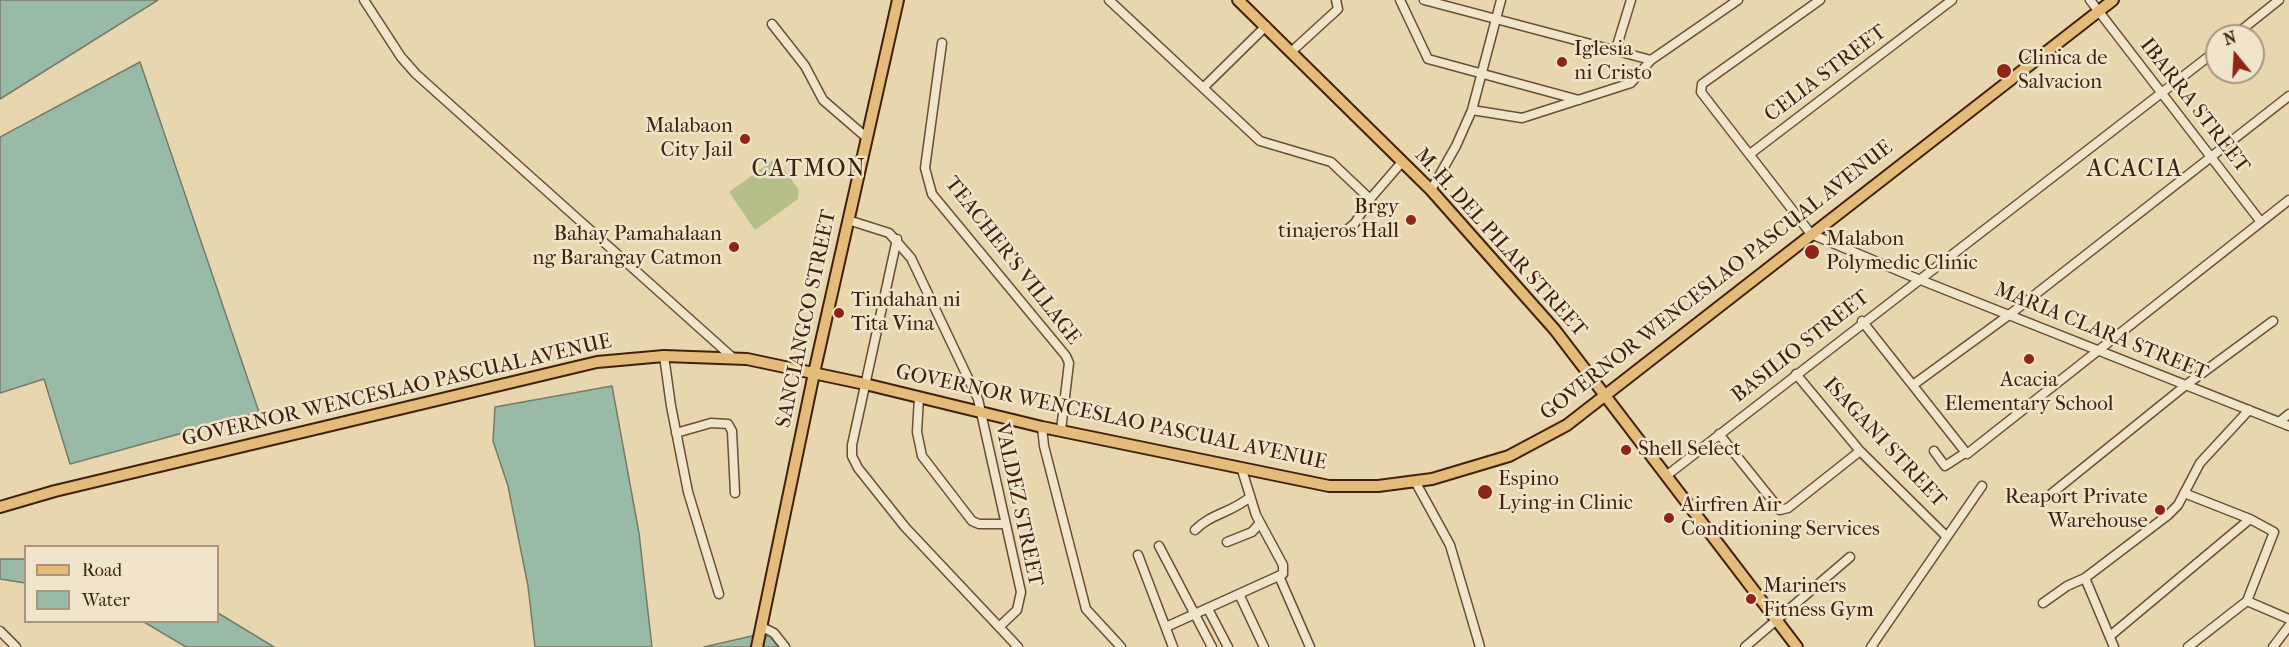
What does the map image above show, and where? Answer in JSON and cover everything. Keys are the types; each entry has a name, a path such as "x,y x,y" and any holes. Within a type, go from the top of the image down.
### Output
{"main road":[{"name":"SANCIANGCO STREET","path":"760,637 814,373 897,0"},
{"name":"M. H. DEL PILAR STREET","path":"1238,0 1431,190 1555,330 1797,647"},
{"name":"GOVERNOR WENCESLAO PASCUAL AVENUE","path":"0,507 597,362 664,356 732,357 814,373 1042,427 1242,470 1329,486 1416,483 1477,468 1509,456 1567,425 2113,0"}],"street":[{"path":"364,0 401,57 416,74 732,357"},
{"path":"1110,0 1260,141 1331,162 1370,199"},
{"path":"1291,52 1338,9 1336,0"},
{"path":"1400,0 1428,59 1580,100"},
{"path":"1424,0 1652,60"},
{"path":"1431,190 1456,146 1472,110 1501,0"},
{"path":"1616,49 1631,0"},
{"path":"1472,110 1522,118 1631,83 1652,60 1738,0"},
{"path":"1811,234 1701,92 1701,88 1820,0"},
{"name":"CELIA STREET","path":"1750,154 1952,0"},
{"name":"IBARRA STREET","path":"2090,0 2261,222"},
{"path":"2249,24 2279,0"},
{"path":"772,24 805,66 823,100 867,138"},
{"path":"1203,88 1266,26"},
{"name":"TEACHER'S VILLAGE","path":"942,43 925,168 927,182 932,194 1066,356 1069,363 1061,430"},
{"name":"BASILIO STREET","path":"1666,476 1863,321 2205,60"},
{"path":"1914,385 2009,315 2289,96"},
{"path":"1348,229 1355,224 1370,199 1402,162"},
{"path":"1934,451 1944,466 1966,454 2289,200"},
{"path":"848,220 889,232 897,239 864,384 852,449 855,464 905,527 1018,647"},
{"name":"MARIA CLARA STREET","path":"1811,234 1918,279 2289,426"},
{"name":"VALDEZ STREET","path":"897,239 911,258 981,412 981,423 1021,592 1017,610 999,627"},
{"path":"1863,321 1966,454"},
{"path":"2041,502 2186,386 2273,321"},
{"path":"664,356 688,492 719,594"},
{"name":"ISAGANI STREET","path":"1796,374 1860,451 1946,536"},
{"path":"919,398 918,442 927,465 972,521 979,524 1004,524"},
{"path":"2043,603 2067,586 2085,578 2178,505 2200,463 2248,410"},
{"path":"2279,422 2289,414"},
{"path":"676,433 711,423 728,424 732,431 735,493"},
{"path":"1042,427 1044,446 1086,609 1121,647"},
{"path":"1719,434 1780,510 1788,508 1860,451"},
{"path":"1166,627 1284,574 1283,565 1260,523 1242,470"},
{"path":"1416,483 1450,545 1480,647"},
{"path":"1870,647 1982,486"},
{"path":"2184,493 2250,519 2274,532 2247,601 2188,647"},
{"path":"1195,530 1203,521 1237,508 1250,497"},
{"path":"2110,636 2250,519"},
{"path":"1227,542 1252,532 1260,523"},
{"path":"1159,546 1193,616 1212,647"},
{"path":"1138,555 1173,647"},
{"path":"1745,647 1850,557"},
{"path":"1279,576 1310,647"},
{"path":"2085,578 2114,647"},
{"path":"1239,594 1264,647"},
{"path":"2247,601 2289,619"},
{"path":"1208,609 1228,647"},
{"path":"2273,647 2289,626"},
{"path":"0,631 16,647"},
{"path":"760,637 774,633 785,647"}],"shaded area":[{"path":"776,158 799,190 798,199 755,230 729,192"}],"water":[{"path":"0,0 158,0 0,99"},
{"path":"140,62 259,412 70,464 44,379 0,393 0,137"},
{"path":"612,386 639,533 652,647 535,647 528,586 508,486 493,441 495,407"},
{"path":"0,559 24,559 24,583 0,579"},
{"path":"219,614 274,647 186,647 146,623 219,623"},
{"path":"752,636 770,636 778,647 704,647"}],"place":[{"name":"Iglesia ni Cristo","path":"1562,62"},
{"name":"Clinica de Salvacion","path":"2004,71"},
{"name":"Malabaon City Jail","path":"745,139"},
{"name":"Brgy tinajeros Hall","path":"1411,220"},
{"name":"Bahay Pamahalaan ng Barangay Catmon","path":"734,247"},
{"name":"Malabon Polymedic Clinic","path":"1812,252"},
{"name":"Tindahan ni Tita Vina","path":"839,313"},
{"name":"Acacia Elementary School","path":"2029,359"},
{"name":"Shell Select","path":"1626,450"},
{"name":"Espino Lying-in Clinic","path":"1485,492"},
{"name":"Reaport Private Warehouse","path":"2160,510"},
{"name":"Airfren Air Conditioning Services","path":"1669,518"},
{"name":"Mariners Fitness Gym","path":"1751,599"}],"district":[{"name":"CATMON","path":"809,170"},
{"name":"ACACIA","path":"2135,170"}]}
